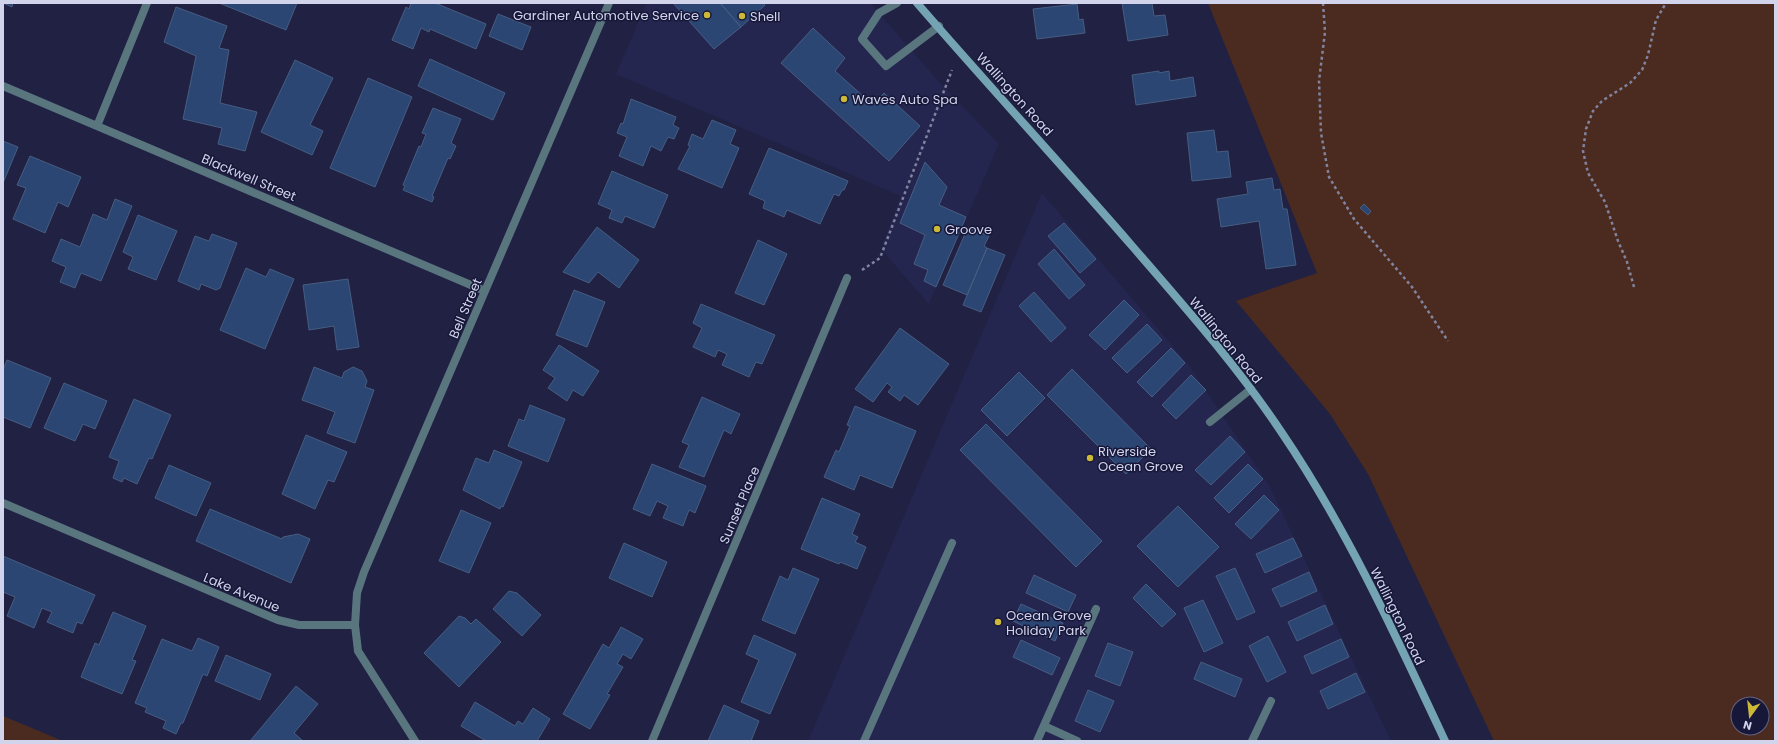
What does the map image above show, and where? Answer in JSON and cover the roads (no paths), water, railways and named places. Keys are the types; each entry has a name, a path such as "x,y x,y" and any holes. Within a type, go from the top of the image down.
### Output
{"street":[{"path":"97,126 147,3"},
{"name":"Bell Street","path":"355,625 357,593 364,572 609,3"},
{"path":"896,3 879,14 862,39 886,66 939,26"},
{"name":"Wallington Road","path":"917,3 939,26 1170,290 1251,389 1300,460 1349,545 1445,741"},
{"name":"Blackwell Street","path":"3,86 485,291"},
{"name":"Sunset Place","path":"652,741 848,278"},
{"path":"1210,422 1251,389"},
{"name":"Lake Avenue","path":"3,503 278,620 300,625 355,625"},
{"path":"864,741 952,542"},
{"path":"1037,741 1096,609"},
{"path":"355,625 358,651 415,741"},
{"path":"1252,741 1271,701"},
{"path":"1044,726 1077,741"}],"place":[{"name":"Gardiner Automotive Service","path":"707,15"},
{"name":"Shell","path":"742,16"},
{"name":"Waves Auto Spa","path":"844,99"},
{"name":"Groove","path":"937,229"},
{"name":"Riverside Ocean Grove","path":"1090,458"},
{"name":"Ocean Grove Holiday Park","path":"998,622"}]}
